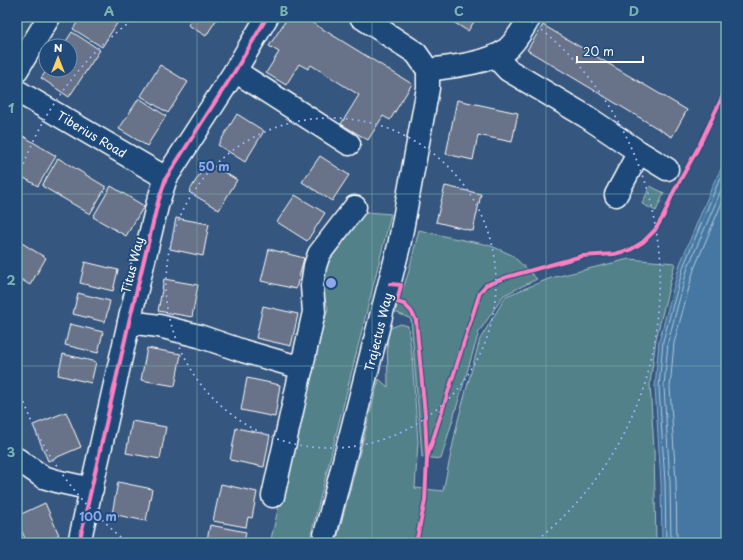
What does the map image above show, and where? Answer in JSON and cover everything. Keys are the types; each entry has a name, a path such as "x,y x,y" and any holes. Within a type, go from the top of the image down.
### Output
{"street":[{"path":"17,70 49,17"},
{"name":"Titus Way","path":"79,543 129,322 158,202 166,178 235,72 267,17"},
{"path":"360,17 416,53 428,70 460,65 495,56 506,50 516,40 530,17"},
{"path":"495,56 508,70 587,117 668,170"},
{"name":"Trajectus Way","path":"323,543 399,246 428,88 428,70"},
{"path":"235,72 349,144"},
{"name":"Tiberius Road","path":"17,91 166,178"},
{"path":"616,195 639,152"},
{"path":"273,496 314,312 312,286 315,266 319,254 355,207"},
{"path":"129,322 159,326 199,336 243,351 302,368"},
{"path":"17,459 43,476 60,482 92,489"}],"green space":[{"path":"650,186 664,193 656,211 642,204"},
{"path":"367,212 391,214 309,543 270,543 298,416 328,308 319,284 323,270 349,225"},
{"path":"419,230 489,245 512,255 537,279 504,295 479,332 441,459 422,457 411,319 395,312 408,274"},
{"path":"629,259 675,263 656,339 650,384 654,449 656,543 336,543 379,379 388,387 387,329 401,324 408,326 412,356 418,442 415,488 443,491 458,420 480,339 506,296 551,278"}],"water":[{"path":"726,160 726,543 662,543 661,483 655,387 659,341 680,264 714,182"}],"building":[{"path":"81,17 121,17 102,47 73,29"},
{"path":"193,17 218,17 206,36 188,25"},
{"path":"288,17 303,17 412,84 390,120 383,116 368,140 341,124 359,95 311,65 308,69 299,64 286,85 266,73 279,52 269,46"},
{"path":"445,17 477,17 468,31"},
{"path":"543,25 687,110 672,137 527,50"},
{"path":"72,32 100,50 69,97 41,78 78,78 78,38 68,38"},
{"path":"160,65 188,82 168,113 141,96"},
{"path":"139,98 166,116 147,146 119,129"},
{"path":"457,100 518,113 512,142 478,135 473,160 446,154"},
{"path":"237,114 264,131 245,162 218,145"},
{"path":"23,136 56,156 38,186 17,174 17,147"},
{"path":"320,156 349,175 332,201 302,182"},
{"path":"58,158 106,187 90,214 42,186"},
{"path":"207,162 237,180 219,210 189,192"},
{"path":"111,186 144,206 126,236 93,217"},
{"path":"445,186 481,194 473,231 436,222"},
{"path":"295,195 325,213 307,241 277,222"},
{"path":"176,218 209,224 203,256 170,249"},
{"path":"17,240 46,258 30,285 17,277"},
{"path":"269,249 304,258 296,289 261,281"},
{"path":"85,262 118,270 113,291 80,283"},
{"path":"164,279 198,285 192,317 158,311"},
{"path":"78,293 110,301 105,322 73,314"},
{"path":"263,306 298,314 291,346 256,338"},
{"path":"70,324 103,332 98,353 65,345"},
{"path":"147,348 181,354 175,386 141,380"},
{"path":"63,354 96,362 91,383 58,375"},
{"path":"247,378 280,385 275,417 241,410"},
{"path":"66,412 81,447 48,461 33,425"},
{"path":"132,421 166,427 160,459 126,453"},
{"path":"236,428 270,435 264,467 230,460"},
{"path":"118,482 152,489 146,521 112,514"},
{"path":"221,484 257,492 252,518 248,517 246,527 213,521"},
{"path":"45,503 59,535 40,543 27,543 17,520 17,516"},
{"path":"210,525 246,532 244,543 197,543 198,538 207,540"}],"cycle path":[{"path":"79,543 129,322 158,202 166,178 235,71 267,17"},
{"path":"427,458 480,292 486,285 507,277 582,256 614,254 630,250 643,242 655,230 664,215 673,193 698,148 726,89"},
{"path":"390,284 401,285 397,302 404,304 411,311 416,320 425,415 427,458 425,501 416,543"}]}
